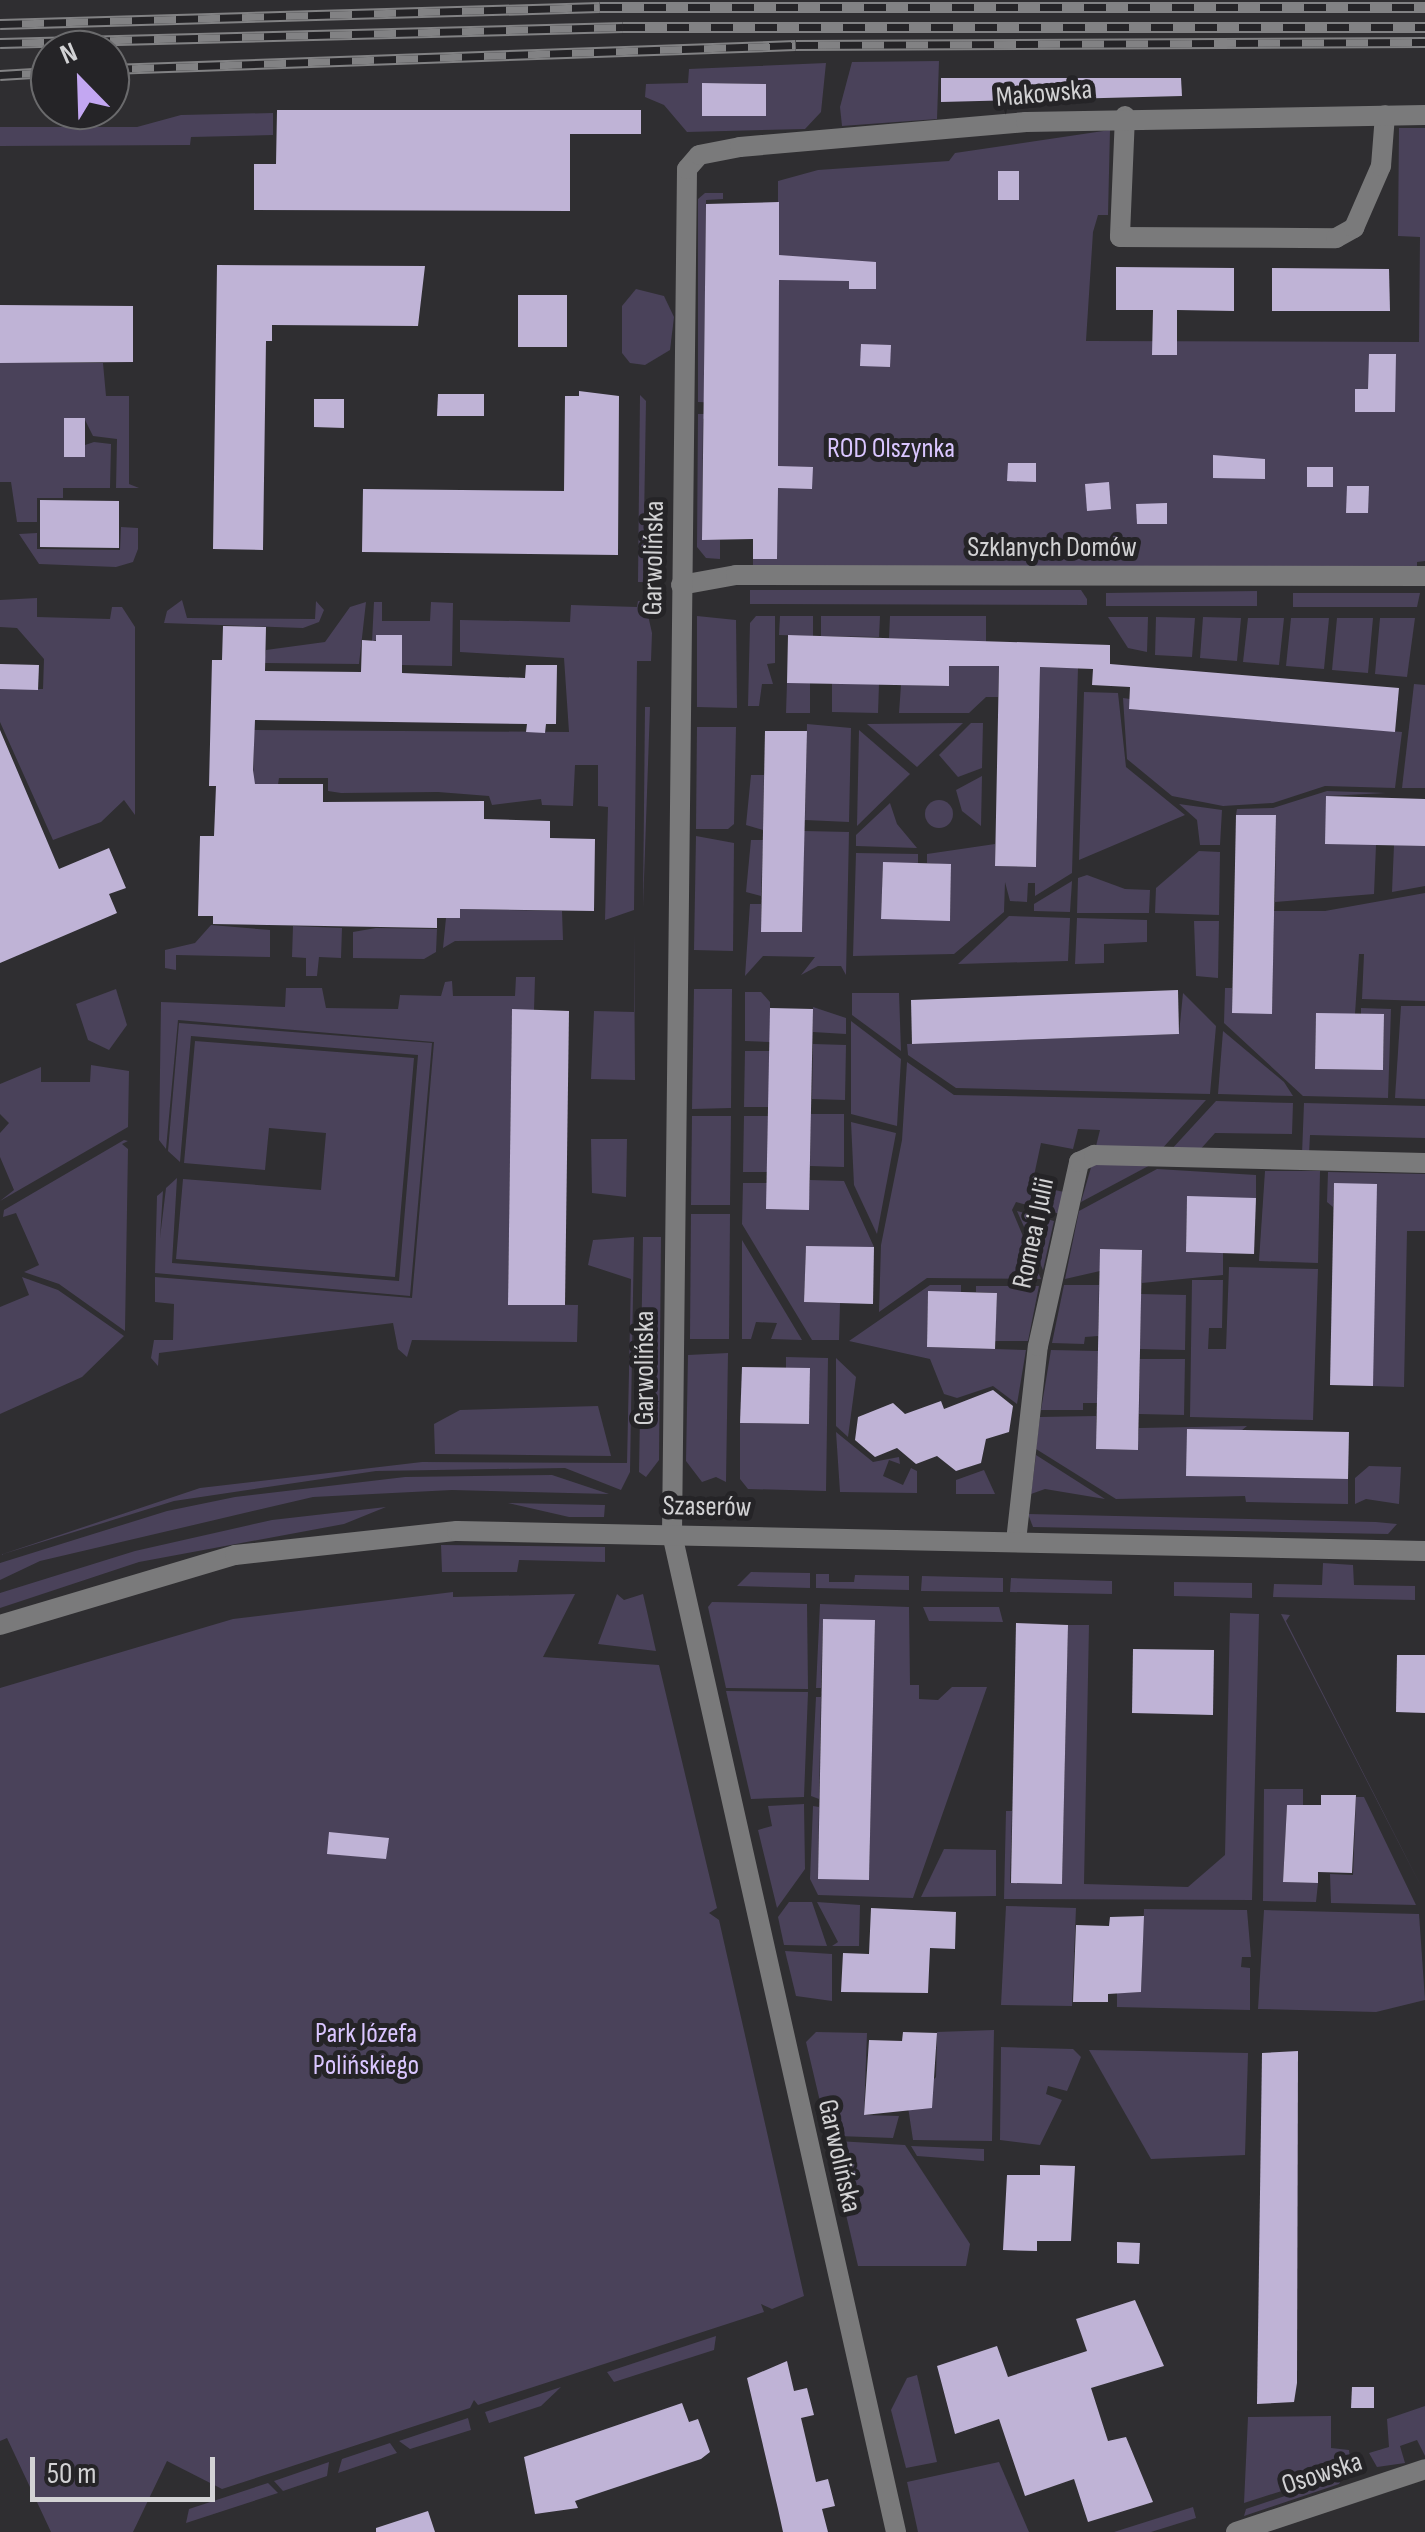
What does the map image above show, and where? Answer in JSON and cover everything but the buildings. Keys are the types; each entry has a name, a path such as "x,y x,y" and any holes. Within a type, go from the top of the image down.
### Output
{"street":[{"path":"1125,116 1120,237 1336,238 1354,228 1381,166 1385,115"},
{"name":"Makowska","path":"686,179 694,160 710,151 1125,116 1425,115"},
{"name":"Garwolińska","path":"686,179 672,1534 896,2532"},
{"name":"Szklanych Domów","path":"680,586 736,574 1425,576"},
{"name":"Romea i Julii","path":"1016,1542 1038,1346 1078,1162 1094,1155 1425,1163"},
{"name":"Szaserów","path":"0,1624 235,1555 358,1537 457,1531 1425,1550"},
{"name":"Osowska","path":"1236,2532 1425,2470"}],"green space":[{"path":"939,61 937,119 842,126 840,107 852,62"},
{"path":"826,63 821,112 805,129 687,132 664,105 645,97 646,84 688,83 689,69","holes":["703,83 766,84 765,116 703,116"]},
{"path":"273,113 273,135 191,137 190,145 0,146 0,127 130,130 181,115"},
{"name":"ROD Olszynka","path":"1399,128 1425,128 1425,561 1417,562 1417,568 753,566 753,559 777,559 778,181 818,170 949,161 955,153 1110,130 1108,215 1098,215 1093,232 1086,341 1419,342 1420,237 1398,236"},
{"path":"705,193 723,193 723,199 706,200 704,398 721,403 698,402 698,199"},
{"path":"636,289 664,296 674,317 670,350 645,365 630,363 622,353 622,306"},
{"path":"0,363 103,363 106,396 129,396 129,484 139,488 116,488 117,439 93,436 84,418 64,418 64,456 85,457 85,445 111,444 110,488 63,488 63,498 37,498 37,522 17,522 11,482 0,482"},
{"path":"640,395 646,401 643,582 638,582"},
{"path":"698,414 721,414 703,419 702,539 720,540 720,559 706,558 697,547"},
{"path":"121,527 138,528 138,549 133,562 116,567 39,564 19,534 37,533 37,549 120,550"},
{"path":"750,590 1081,590 1087,605 750,604"},
{"path":"1257,591 1257,606 1106,606 1106,593"},
{"path":"1293,593 1420,593 1417,607 1293,607"},
{"path":"37,598 37,617 110,619 112,607 122,607 135,627 135,815 124,800 101,822 53,840 0,722 0,689 43,689 44,659 17,628 0,627 0,600"},
{"path":"182,600 187,618 315,619 316,601 324,610 319,622 303,628 164,623 167,611"},
{"path":"638,601 645,602 652,633 651,661 637,661 634,910 605,920 608,807 598,806 598,765 575,765 573,806 542,805 541,799 492,805 489,796 438,792 341,793 328,791 328,778 279,778 277,791 253,791 254,730 569,732 564,658 460,652 460,620 570,622 571,605 637,607"},
{"path":"366,602 359,664 264,663 266,650 325,642 350,607"},
{"path":"374,602 382,602 382,621 430,621 431,602 453,603 452,666 401,665 402,635 372,641"},
{"path":"697,616 736,620 737,708 697,707"},
{"path":"756,616 775,616 775,663 767,664 773,684 762,684 759,706 748,706 750,623"},
{"path":"780,616 813,616 813,636 779,635"},
{"path":"821,616 880,616 879,637 821,636"},
{"path":"890,616 986,616 986,666 999,666 998,697 986,697 969,713 899,713 901,685 948,686 950,640 889,638"},
{"path":"1108,617 1148,617 1147,652 1128,648"},
{"path":"1156,617 1195,618 1192,657 1155,655"},
{"path":"1203,617 1241,618 1237,661 1200,658"},
{"path":"1248,618 1284,618 1279,665 1243,662"},
{"path":"1291,618 1329,618 1324,669 1286,666"},
{"path":"1337,618 1373,618 1368,673 1332,670"},
{"path":"1380,618 1415,618 1407,677 1375,674"},
{"path":"1040,667 1078,668 1072,873 1035,896 1035,883 1028,883 1027,902 1010,901 1005,882 1004,912 954,954 853,956 856,853 918,854 918,863 883,863 881,918 950,920 951,865 927,863 927,854 995,844 995,866 1036,867"},
{"path":"787,683 810,683 810,713 786,713"},
{"path":"832,683 879,684 878,713 832,712"},
{"path":"1414,684 1425,685 1425,788 1402,788"},
{"path":"1084,692 1118,693 1126,767 1185,815 1079,860"},
{"path":"1123,698 1130,699 1130,709 1402,732 1395,788 1325,786 1273,803 1223,806 1172,796 1127,759"},
{"path":"645,707 650,707 643,907"},
{"path":"963,723 917,767 867,724"},
{"path":"971,723 983,723 982,768 958,777 939,755"},
{"path":"807,724 851,728 849,822 805,820"},
{"path":"697,727 736,727 734,824 728,829 696,829"},
{"path":"859,730 910,774 857,826"},
{"path":"751,775 764,775 763,830 746,825"},
{"path":"982,776 981,826 962,811 956,790"},
{"path":"1327,791 1386,793 1327,796 1376,845 1374,894 1275,902 1276,816 1236,815 1237,809 1273,808"},
{"path":"939,800 949,804 953,814 949,824 939,828 929,824 925,814 929,804"},
{"path":"890,803 897,824 917,848 856,846 856,835"},
{"path":"1179,804 1222,810 1220,845 1200,845 1197,820"},
{"path":"804,831 849,832 846,975 841,966 818,966 801,975 815,957 763,956 745,976 750,904 761,904 761,932 802,932"},
{"path":"696,836 734,843 733,951 694,950"},
{"path":"751,840 763,840 761,896 746,892"},
{"path":"1394,845 1425,846 1425,886 1392,892"},
{"path":"1199,851 1220,852 1219,915 1155,913 1156,888"},
{"path":"1087,875 1125,889 1150,890 1149,913 1077,913 1078,878"},
{"path":"1072,881 1070,912 1034,911 1034,904"},
{"path":"1425,893 1425,1001 1362,999 1364,954 1359,954 1355,1014 1316,1014 1315,1069 1383,1070 1384,1015 1361,1014 1361,1008 1391,1009 1388,1098 1303,1096 1224,1023 1225,988 1232,988 1232,1013 1272,1013 1274,911 1325,911"},
{"path":"460,909 562,911 563,940 455,941 443,948 446,918 459,918"},
{"path":"1009,916 1070,918 1068,961 958,964"},
{"path":"1077,918 1147,920 1147,942 1104,944 1104,963 1075,964"},
{"path":"1194,921 1219,921 1218,978 1196,976"},
{"path":"211,925 270,930 270,957 176,955 176,970 165,968 165,950 195,943"},
{"path":"293,926 342,928 341,958 319,957 317,976 306,976 306,958 292,957"},
{"path":"376,928 437,929 436,952 424,959 353,958 353,932"},
{"path":"634,930 635,1080 591,1079 594,1011 634,1012"},
{"path":"516,977 535,977 534,1010 512,1010 508,1304 578,1305 577,1342 412,1340 407,1357 398,1349 393,1323 159,1353 158,1366 151,1358 154,1340 173,1340 174,1304 155,1302 155,1277 412,1298 434,1042 178,1020 166,1149 159,1140 161,1002 285,1007 286,988 322,988 326,1008 398,1009 400,995 441,996 445,982 452,981 453,996 515,996"},
{"path":"116,989 127,1025 109,1050 88,1040 76,1004"},
{"path":"694,989 732,989 731,1108 692,1109"},
{"path":"745,992 761,992 770,1002 770,1042 745,1041"},
{"path":"852,993 899,993 901,1051 852,1015"},
{"path":"1183,993 1216,1026 1210,1094 956,1088 908,1055 907,1044 1179,1034"},
{"path":"1401,1006 1425,1006 1425,1099 1395,1098"},
{"path":"813,1007 846,1018 846,1034 813,1032"},
{"path":"851,1021 901,1059 897,1126 851,1114"},
{"path":"179,1023 432,1043 410,1296 155,1273 157,1196 163,1191 160,1238 166,1188 177,1178 172,1263 399,1281 418,1055 191,1036 180,1162 168,1151"},
{"path":"1223,1031 1284,1082 1293,1096 1218,1094"},
{"path":"195,1041 414,1058 395,1277 176,1259 183,1179 321,1190 326,1133 269,1128 265,1170 184,1163"},
{"path":"813,1044 846,1045 845,1100 812,1099"},
{"path":"745,1051 770,1051 769,1107 744,1107"},
{"path":"907,1062 954,1095 1206,1100 1160,1151 1095,1150 1100,1130 1078,1129 1073,1149 1041,1143 1032,1185 1064,1192 1060,1214 1016,1202 1012,1210 1041,1279 927,1278 879,1312 881,1245 902,1140"},
{"path":"91,1065 129,1071 128,1127 0,1201 14,1190 0,1157 0,1133 9,1123 0,1114 0,1084 41,1067 41,1082 90,1082"},
{"path":"1216,1101 1293,1103 1292,1134 1215,1133 1198,1152 1170,1151"},
{"path":"1304,1103 1425,1106 1425,1138 1310,1135 1309,1154 1302,1154"},
{"path":"811,1114 844,1114 844,1167 810,1166"},
{"path":"692,1116 731,1116 730,1205 691,1205"},
{"path":"744,1116 768,1116 767,1172 743,1172"},
{"path":"851,1122 896,1133 877,1234 854,1185"},
{"path":"591,1139 627,1139 626,1197 592,1193"},
{"path":"124,1140 128,1141 122,1144 128,1149 125,1331 59,1284 24,1272 39,1265 16,1213 3,1217 4,1210"},
{"path":"1154,1163 1081,1202 1092,1164"},
{"path":"1157,1169 1256,1175 1256,1198 1187,1197 1186,1252 1223,1253 1223,1275 1142,1283 1142,1250 1101,1249 1100,1271 1065,1279 1079,1211"},
{"path":"1265,1171 1320,1171 1318,1263 1259,1261"},
{"path":"1328,1172 1425,1174 1425,1231 1407,1231 1404,1387 1373,1386 1334,1183 1333,1207 1327,1202"},
{"path":"810,1180 844,1181 874,1247 806,1247 804,1302 840,1303 839,1340 812,1340 742,1224 743,1183 767,1183 808,1210"},
{"path":"1017,1211 1054,1221 1043,1270"},
{"path":"691,1214 730,1214 729,1339 690,1339"},
{"path":"634,1237 630,1472 621,1490 565,1468 376,1471 174,1501 0,1555 200,1488 422,1462 627,1463 631,1279 588,1265 593,1240"},
{"path":"643,1237 661,1237 659,1460 646,1477 639,1472"},
{"path":"742,1240 802,1340 771,1339 777,1323 756,1322 751,1339 742,1339"},
{"path":"1229,1267 1318,1269 1313,1420 1190,1417 1192,1280 1223,1280 1222,1328 1209,1328 1208,1349 1226,1349"},
{"path":"22,1277 58,1290 124,1336 82,1377 0,1414 0,1307 29,1295"},
{"path":"930,1285 961,1285 961,1292 928,1292 927,1347 1026,1350 1017,1404 993,1386 957,1398 944,1394 930,1359 849,1341"},
{"path":"1064,1285 1099,1285 1098,1336 1085,1337 1084,1344 1052,1343"},
{"path":"976,1286 1039,1286 1028,1341 995,1341 997,1293 976,1292"},
{"path":"1141,1294 1186,1295 1185,1350 1140,1349"},
{"path":"1051,1350 1098,1351 1097,1403 1083,1403 1083,1410 1041,1410"},
{"path":"728,1353 726,1482 716,1477 702,1482 686,1461 688,1355"},
{"path":"786,1357 828,1358 826,1491 748,1489 740,1479 740,1423 809,1424 810,1369 786,1368"},
{"path":"836,1358 856,1377 848,1437 836,1426"},
{"path":"1140,1359 1185,1359 1184,1415 1139,1414"},
{"path":"598,1406 611,1456 435,1454 434,1424 460,1410"},
{"path":"1096,1416 1097,1449 1137,1450 1139,1428 1247,1426 1187,1475 1348,1479 1348,1504 1246,1502 1245,1496 1116,1499 1036,1449 1040,1417"},
{"path":"836,1432 873,1462 899,1457 900,1464 889,1460 883,1476 903,1485 911,1468 917,1471 917,1493 840,1492"},
{"path":"1036,1455 1105,1499 1045,1489 1031,1494"},
{"path":"1369,1466 1401,1467 1399,1504 1366,1499 1355,1504 1355,1478"},
{"path":"984,1470 995,1494 956,1494 956,1480"},
{"path":"552,1475 609,1494 452,1490 313,1497 40,1561 0,1580 0,1563 167,1511 235,1497 405,1477"},
{"path":"508,1503 605,1505 604,1517 569,1517"},
{"path":"386,1507 344,1524 139,1562 0,1608 0,1593 135,1551 272,1520"},
{"path":"1028,1514 1397,1524 1388,1534 1033,1527"},
{"path":"441,1545 605,1547 605,1562 519,1560 517,1572 442,1572"},
{"path":"1323,1563 1353,1565 1354,1585 1415,1586 1415,1600 1273,1597 1274,1584 1322,1585"},
{"path":"751,1572 810,1573 810,1588 737,1586"},
{"path":"816,1574 829,1574 829,1582 854,1582 855,1575 909,1576 909,1590 816,1588"},
{"path":"922,1576 1003,1578 1003,1592 921,1591"},
{"path":"1011,1578 1112,1581 1112,1594 1010,1592"},
{"path":"1174,1582 1252,1583 1252,1598 1174,1596"},
{"name":"Park Józefa Polińskiego","path":"453,1592 453,1597 575,1594 543,1657 659,1665 717,1908 709,1913 719,1920 804,2296 772,2309 761,2304 764,2312 478,2405 474,2400 470,2408 222,2489 167,2461 133,2532 51,2532 7,2438 0,2441 0,1688 233,1619"},
{"path":"617,1594 624,1600 643,1594 656,1651 598,1644"},
{"path":"712,1602 807,1604 808,1689 726,1688 708,1607"},
{"path":"820,1604 909,1607 910,1685 919,1685 919,1699 938,1700 952,1687 987,1687 913,1898 818,1895 810,1879 813,1806 819,1807 818,1879 869,1879 875,1621 823,1619 821,1688 816,1688"},
{"path":"923,1607 999,1607 1003,1622 929,1621"},
{"path":"1230,1613 1259,1614 1252,1900 1004,1899 1006,1811 1012,1811 1010,1883 1062,1884 1068,1625 1089,1625 1084,1884 1188,1887 1225,1855"},
{"path":"1281,1614 1290,1615 1286,1621 1425,1894"},
{"path":"726,1691 808,1692 804,1797 751,1799"},
{"path":"816,1697 821,1697 819,1799 811,1796"},
{"path":"1264,1789 1303,1789 1303,1805 1287,1805 1283,1882 1318,1883 1316,1902 1263,1901"},
{"path":"1356,1797 1364,1797 1416,1905 1331,1903 1330,1874 1353,1875"},
{"path":"804,1804 805,1869 777,1908 758,1830 772,1826 768,1806"},
{"path":"944,1849 996,1850 996,1896 921,1897"},
{"path":"789,1902 812,1902 827,1946 784,1945 778,1917"},
{"path":"817,1902 860,1905 859,1946 832,1946 838,1942"},
{"path":"1006,1906 1076,1908 1072,2006 1001,2005"},
{"path":"1144,1909 1247,1910 1251,1957 1242,1957 1241,1967 1250,1968 1250,2010 1117,2007 1117,1993 1141,1992"},
{"path":"1264,1910 1419,1914 1425,2000 1376,2012 1258,2009"},
{"path":"785,1951 832,1954 832,2001 796,1996"},
{"path":"994,2030 992,2141 913,2140 908,2107 936,2077 937,2032"},
{"path":"816,2032 867,2033 864,2115 899,2116 893,2138 838,2136 826,2127 806,2042"},
{"path":"1001,2047 1073,2049 1081,2057 1067,2091 1048,2086 1046,2094 1062,2100 1040,2145 1000,2140"},
{"path":"1089,2050 1248,2053 1245,2155 1151,2159"},
{"path":"837,2141 905,2145 970,2244 966,2266 858,2266 830,2146"},
{"path":"911,2146 984,2149 984,2161 917,2156"},
{"path":"716,2336 714,2350 614,2382 607,2372"},
{"path":"917,2375 937,2462 906,2468 891,2410 907,2378"},
{"path":"561,2387 541,2406 489,2423 485,2412"},
{"path":"1425,2406 1425,2456 1417,2440 1400,2446 1405,2463 1377,2467 1369,2453 1389,2447 1387,2419"},
{"path":"1331,2416 1331,2448 1349,2450 1350,2458 1316,2480 1244,2503 1248,2417"},
{"path":"468,2418 471,2430 410,2449 399,2441"},
{"path":"390,2443 397,2453 338,2473 342,2459"},
{"path":"329,2462 327,2476 283,2491 274,2481"},
{"path":"999,2462 1029,2532 918,2532 907,2482"},
{"path":"1349,2465 1339,2484 1244,2516 1246,2509 1318,2485"},
{"path":"268,2483 278,2493 186,2523 189,2509"},
{"path":"1193,2507 1196,2518 1151,2532 1114,2532"}],"railway":[{"path":"0,24 600,7 1425,7"},
{"path":"0,43 623,27 1425,27"},
{"path":"130,68 796,45 1425,42"},
{"path":"0,75 30,73"}]}
